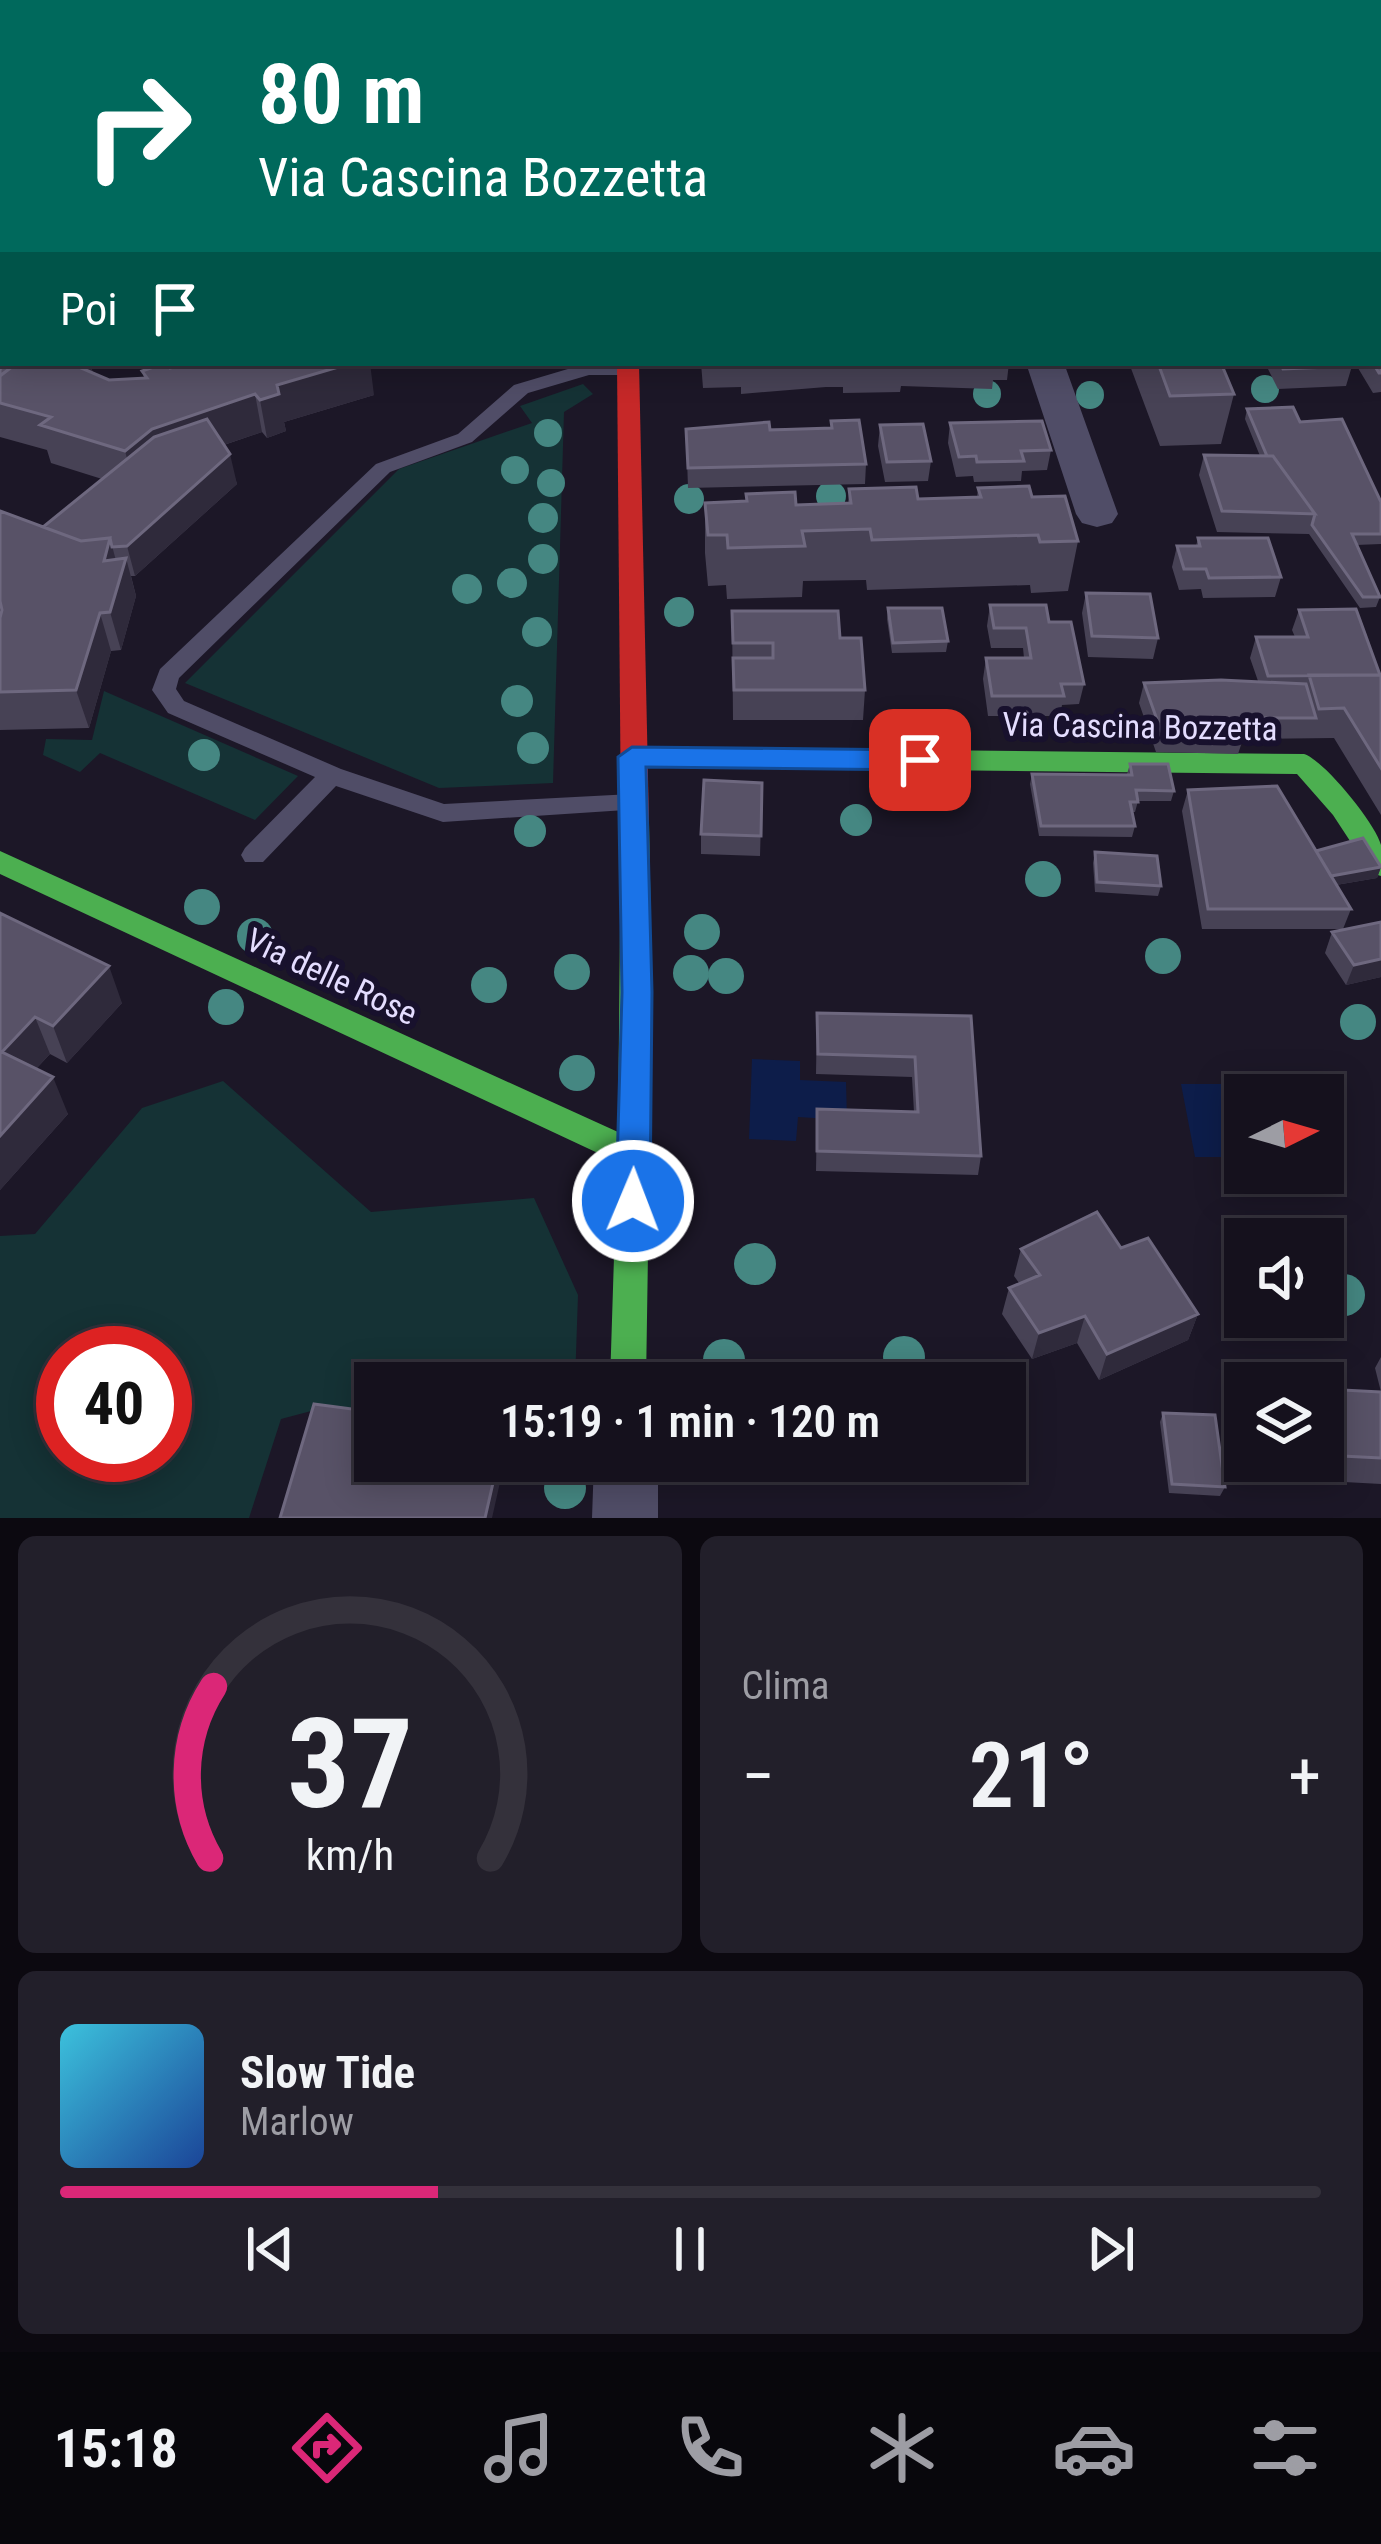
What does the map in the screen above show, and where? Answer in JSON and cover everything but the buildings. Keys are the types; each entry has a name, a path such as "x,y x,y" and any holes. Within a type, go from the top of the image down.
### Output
{"street":[{"path":"628,366 634,803 629,1362"},
{"path":"1046,366 1097,514"},
{"name":"Via Cascina Bozzetta","path":"632,757 1304,764 1343,808 1381,865"},
{"name":"Via delle Rose","path":"0,862 634,1155"},
{"path":"625,1518 626,1482"}],"lane":[{"path":"628,366 588,369 521,389 465,438 383,469 168,675 164,690 176,706 332,775 442,813 634,803"},
{"path":"254,855 332,775"}],"green space":[{"path":"583,384 593,394 564,412 553,783 439,788 185,683 399,469 532,423 520,406"},
{"path":"104,691 298,776 255,820 100,753 80,772 43,755 46,739 92,740"},
{"path":"223,1081 371,1212 534,1198 578,1295 576,1362 354,1362 354,1409 330,1406 281,1419 249,1518 0,1518 0,1236 35,1234 142,1108"}],"water":[{"path":"752,1059 800,1061 800,1080 846,1082 847,1120 798,1117 796,1141 749,1139"},
{"path":"1181,1084 1221,1084 1224,1157 1195,1157"}],"traffic: fast":[{"path":"632,757 1304,764 1343,808 1381,865"},
{"path":"628,1362 637,992 635,822"},
{"path":"0,862 634,1155"}],"traffic: jam":[{"path":"628,366 635,822"}],"route":[{"path":"633,1201 637,992 632,757 920,760"}]}
